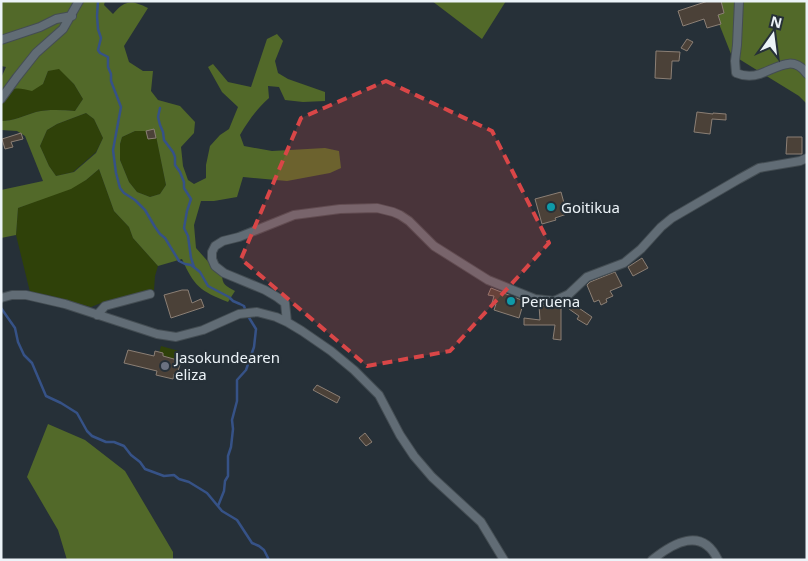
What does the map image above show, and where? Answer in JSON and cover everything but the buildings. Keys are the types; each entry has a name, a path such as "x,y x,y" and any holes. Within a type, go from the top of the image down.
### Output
{"street":[{"path":"1,100 16,77 36,53 63,30 79,1"},
{"path":"739,1 736,73 744,76 755,76 781,64 791,64 800,66 807,74"},
{"path":"1,40 40,28 56,19 72,16"},
{"path":"287,322 285,303 278,297 215,266 212,252 215,246 294,215 340,209 377,208 400,215 409,221 434,246 484,278 536,299 554,301 570,294 587,277 624,263 672,218 739,179 759,168 807,158"},
{"path":"97,314 105,306 150,294"},
{"path":"1,298 12,295 26,295 66,304 158,334 176,336 203,330 239,314 257,312 287,322 331,351 354,370 379,395 400,436 414,456 432,477 481,522 504,560"},
{"path":"652,560 666,549 688,540 701,541 712,550 718,560"}],"highlighted area":[{"path":"386,81 492,131 549,243 450,351 367,366 241,259 301,118"}],"green space":[{"path":"1,1 105,1 104,5 113,14 121,6 129,3 148,8 124,46 129,62 143,71 153,71 151,91 158,100 180,106 195,122 194,133 181,147 183,166 188,180 194,184 206,178 206,165 210,146 220,135 229,129 238,107 222,92 208,67 213,64 228,82 251,87 267,39 277,34 283,41 275,61 278,73 288,79 325,92 325,101 303,102 285,100 279,87 268,86 269,98 253,115 240,135 244,146 272,151 325,148 339,151 341,168 330,173 287,181 243,177 237,197 201,201 194,225 196,248 222,274 225,285 235,291 228,302 204,291 194,282 182,259 158,266 133,238 129,227 114,211 99,169 71,189 18,208 16,235 1,238 1,190 43,181 25,136 17,131 1,130 1,121 41,111 75,111 83,99 74,84 59,69 48,71 43,84 32,91 15,89 1,98 1,78 6,67 1,66","holes":["86,113 94,119 103,138 96,153 74,172 56,176 40,146 47,130 57,124","135,131 153,131 156,136 166,185 160,194 150,197 137,192 129,182 120,160 122,137"]},
{"path":"432,1 506,1 482,39"},
{"path":"710,1 807,1 807,104 799,96 731,54"},
{"path":"59,68 74,84 83,99 75,111 41,111 1,121 1,98 10,90 43,84 48,71"},
{"path":"86,113 94,119 103,138 96,152 73,172 56,176 40,146 47,130 57,124"},
{"path":"135,131 153,131 156,135 166,185 160,194 150,197 137,192 129,182 120,160 122,137"},
{"path":"99,169 114,211 129,227 133,238 158,266 154,290 106,301 91,307 30,292 16,235 18,208 86,180"},
{"path":"161,346 179,351 176,360 163,356 163,353 159,353"},
{"path":"48,424 85,440 125,471 173,552 173,560 67,560 58,530 27,477"}],"waterway":[{"path":"98,1 98,29 101,38 98,50 108,57 111,81 121,107 113,150 120,188 145,210 179,261 191,265 200,272 208,286 244,306 245,309"},
{"path":"160,108 158,117 164,140 173,152 175,165 184,182 184,188 191,199 184,228 188,236 194,267"},
{"path":"1,308 15,328 18,342 24,355 32,363 46,396 77,413 92,436 106,442 114,442 124,446 145,469 164,476 174,475 207,493 222,511 237,520 252,543 264,550 269,560"},
{"path":"218,506 228,476 228,456 233,429 232,420 237,401 237,380 246,370 254,347 256,329 248,316"}],"place":[{"name":"Goitikua","path":"551,207"},
{"name":"Peruena","path":"511,301"},
{"name":"Jasokundearen eliza","path":"165,366"}]}
